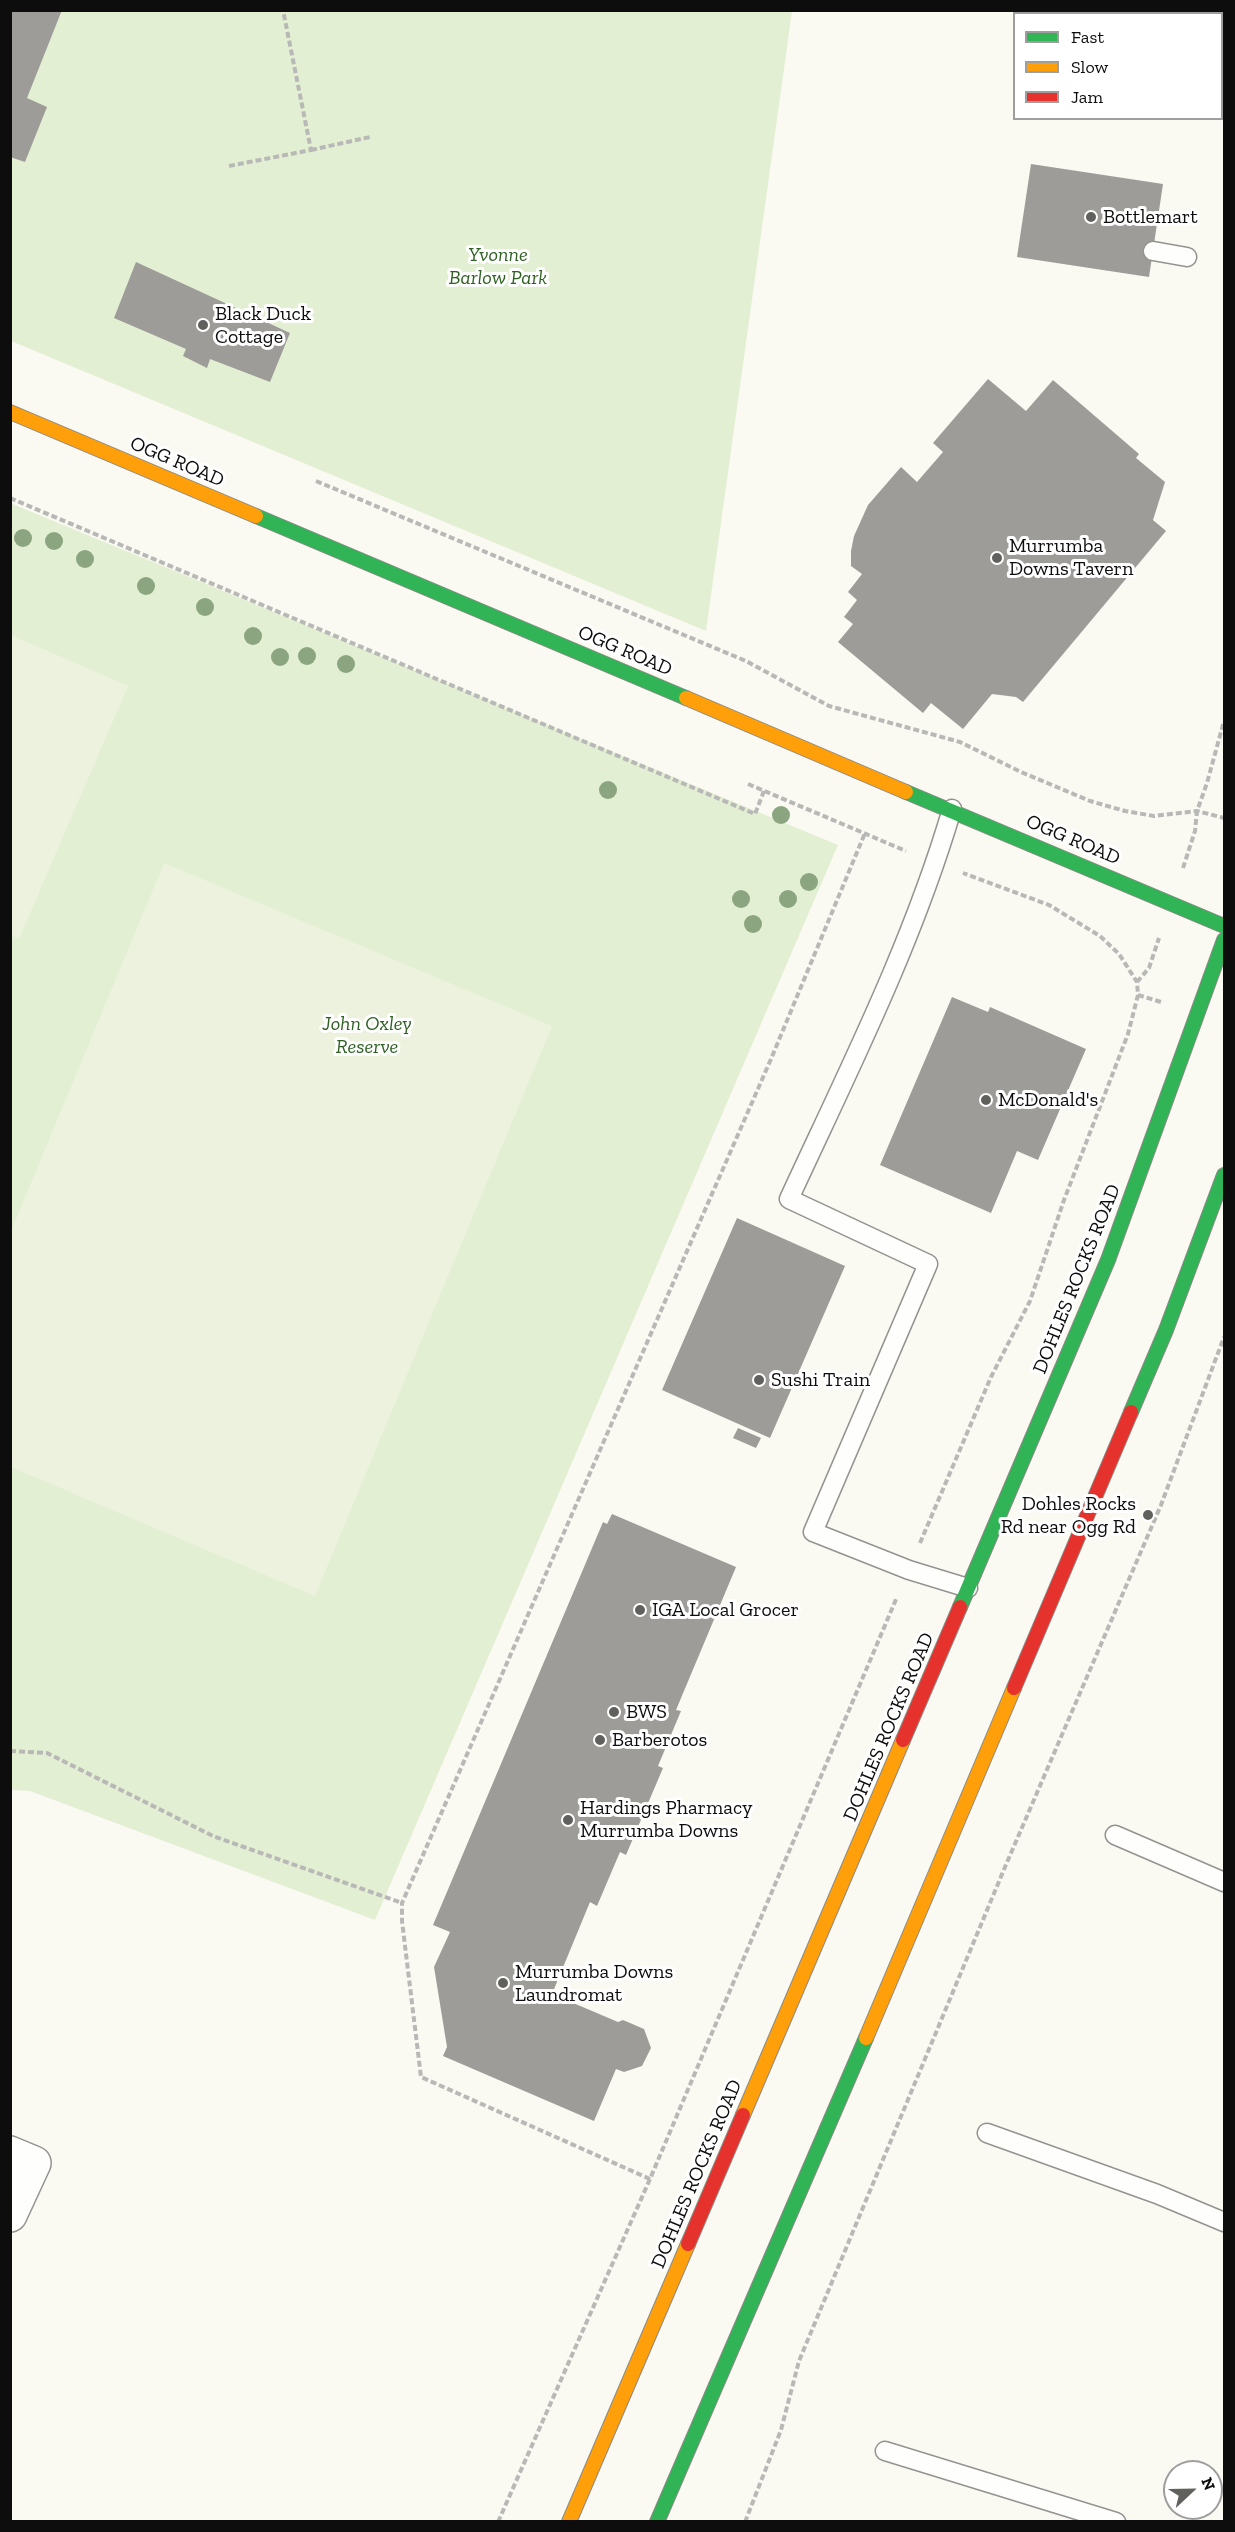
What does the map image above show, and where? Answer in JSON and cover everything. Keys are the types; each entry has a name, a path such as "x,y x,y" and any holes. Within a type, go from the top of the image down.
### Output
{"main road":[{"name":"OGG ROAD","path":"10,412 1224,926"},
{"name":"DOHLES ROCKS ROAD","path":"569,2522 1108,1260 1224,940"},
{"path":"657,2522 814,2160 1147,1374 1224,1175"}],"street":[{"path":"10,2153 33,2163 10,2215"}],"lane":[{"path":"1153,251 1186,258"},
{"path":"951,809 936,863 897,963 789,1199 928,1264 813,1532 909,1570 968,1588"},
{"path":"1115,1835 1224,1882"},
{"path":"987,2133 1157,2194 1224,2222"},
{"path":"885,2451 1116,2522"}],"path":[{"path":"283,10 311,150"},
{"path":"229,166 370,137"},
{"path":"316,481 746,661 829,706 960,742 1021,772 1090,801 1125,811 1154,816 1197,811 1224,818"},
{"path":"10,498 755,814 764,791"},
{"path":"1137,982 1149,968 1195,831 1197,811 1224,721"},
{"path":"498,2522 650,2179 991,1377 1030,1301 1064,1200 1128,1034 1138,995 1137,982 1119,954 1100,936 1049,905 936,863 748,784"},
{"path":"650,2179 421,2077 402,1921 402,1903 771,1059 865,833"},
{"path":"745,2522 781,2430 799,2361 1000,1878 1161,1505 1224,1337"},
{"path":"10,1751 47,1753 213,1836 402,1903"}],"green space":[{"name":"Yvonne Barlow Park","path":"10,11 792,11 706,631 11,341"},
{"name":"John Oxley Reserve","path":"10,503 838,845 375,1920 30,1791 11,1790"},
{"path":"11,635 128,686 19,939 10,935"},
{"path":"164,863 552,1026 315,1596 11,1467 11,1231"}],"building":[{"path":"10,10 62,10 27,98 47,107 25,162 10,157"},
{"path":"1162,10 1199,10 1199,12 1162,12"},
{"path":"1223,35 1224,35 1223,84"},
{"name":"Bottlemart","path":"1031,164 1163,184 1149,277 1017,257"},
{"name":"Black Duck Cottage","path":"136,262 290,333 270,382 210,359 207,368 183,356 186,349 114,318"},
{"name":"Murrumba Downs Tavern","path":"988,379 1026,411 1053,380 1139,454 1136,458 1165,482 1153,520 1166,531 1023,702 1016,697 992,694 963,729 931,703 923,713 838,642 853,624 844,617 857,600 848,592 862,574 851,566 851,551 854,536 868,505 901,467 917,482 943,452 933,443"},
{"name":"McDonald's","path":"952,997 988,1012 990,1007 1086,1049 1038,1160 1017,1151 991,1213 880,1165"},
{"path":"737,1218 845,1266 770,1438 662,1390"},
{"path":"738,1428 761,1438 756,1448 733,1438"},
{"path":"612,1514 736,1567 676,1710 681,1711 658,1766 663,1768 626,1855 620,1852 597,1906 590,1902 552,1994 618,2022 623,2020 644,2029 651,2048 642,2066 624,2072 616,2069 594,2121 443,2056 447,2047 434,1967 450,1932 433,1925 603,1522 607,1524"}],"traffic: fast":[{"path":"256,516 686,698"},
{"path":"906,792 1224,926"},
{"path":"960,1607 1108,1260 1224,940"},
{"path":"1131,1412 1166,1330 1224,1175"},
{"path":"657,2522 866,2038"}],"traffic: slow":[{"path":"10,412 256,516"},
{"path":"686,698 906,792"},
{"path":"866,2038 1014,1688"},
{"path":"743,2115 903,1740"},
{"path":"569,2522 688,2244"}],"traffic: jam":[{"path":"1014,1688 1131,1412"},
{"path":"903,1740 960,1607"},
{"path":"688,2244 743,2115"}],"place":[{"name":"Bottlemart","path":"1091,217"},
{"name":"Black Duck Cottage","path":"203,325"},
{"name":"Murrumba Downs Tavern","path":"997,558"},
{"name":"McDonald's","path":"986,1100"},
{"name":"Sushi Train","path":"759,1380"},
{"name":"Dohles Rocks Rd near Ogg Rd","path":"1148,1515"},
{"name":"IGA Local Grocer","path":"640,1610"},
{"name":"BWS","path":"614,1712"},
{"name":"Barberotos","path":"600,1740"},
{"name":"Hardings Pharmacy Murrumba Downs","path":"568,1820"},
{"name":"Murrumba Downs Laundromat","path":"503,1983"}]}
